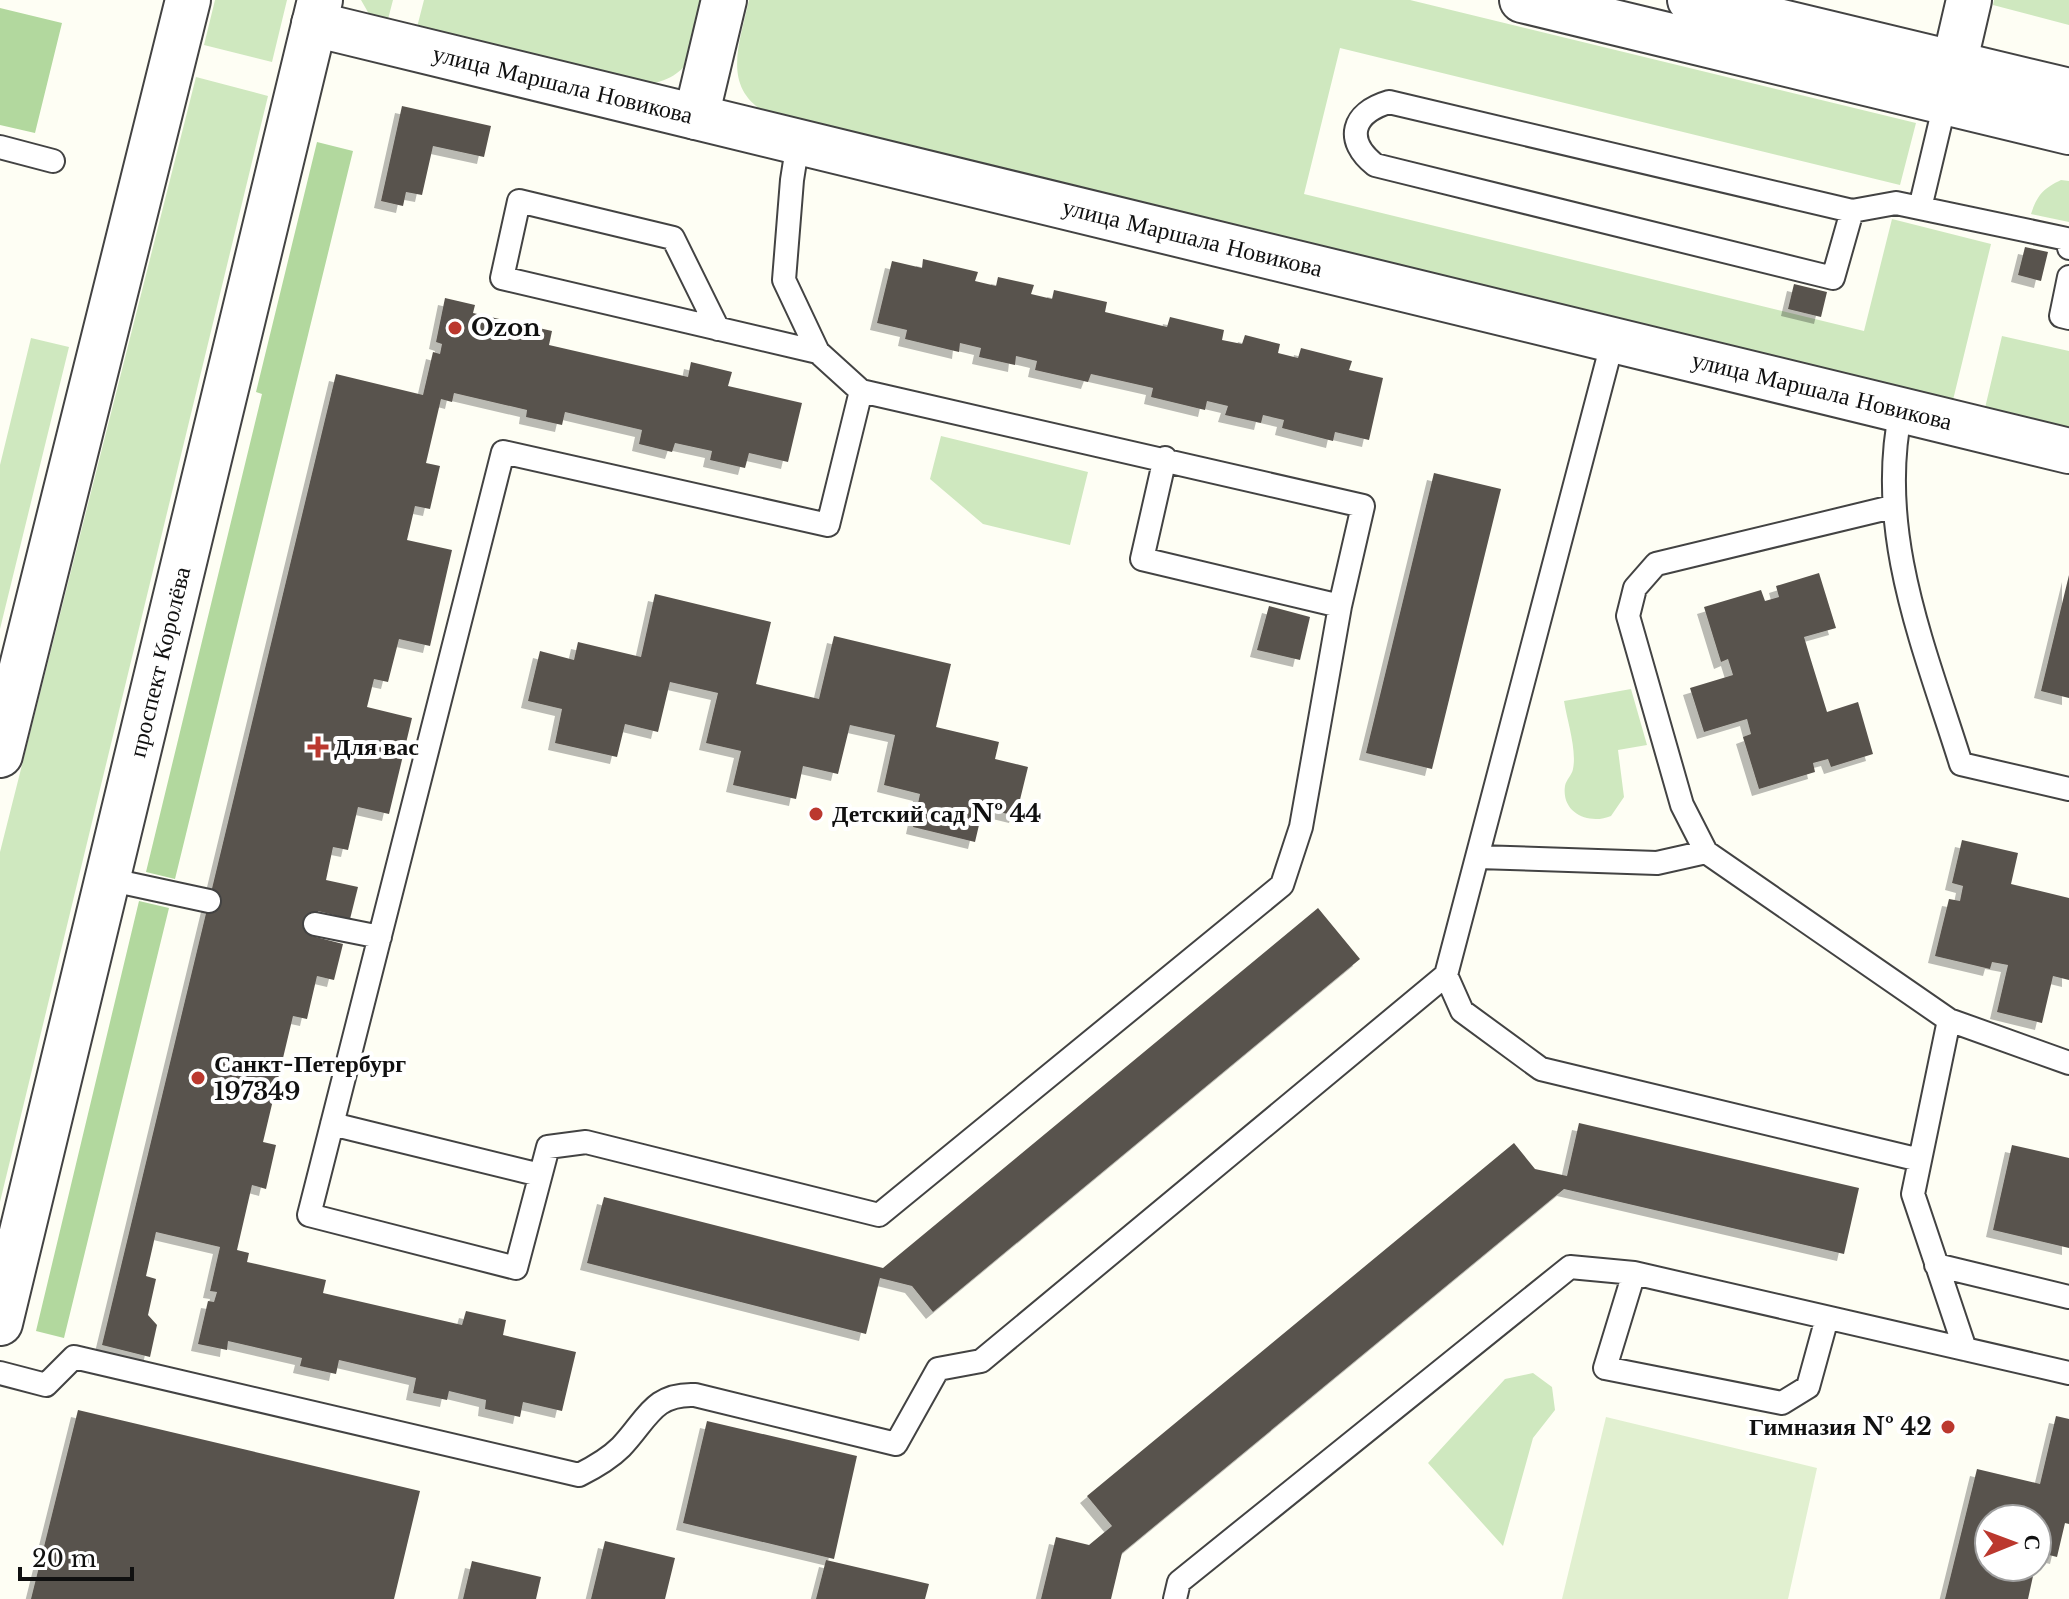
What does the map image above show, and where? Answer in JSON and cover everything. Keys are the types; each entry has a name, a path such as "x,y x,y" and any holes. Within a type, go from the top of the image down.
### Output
{"street":[{"path":"2,742 188,0"},
{"path":"696,117 724,0"},
{"path":"1522,0 1950,83 2069,91"},
{"path":"1690,0 1950,83 2069,132"},
{"path":"1950,83 1969,0"},
{"name":"улица Маршала Новикова","path":"317,12 696,117 2069,451"},
{"name":"проспект Королёва","path":"0,1323 317,12"}],"lane":[{"path":"1920,208 1950,83"},
{"path":"1852,211 1833,278 1375,165 1358,146 1358,121 1370,108 1389,102 1852,211 1896,203 2067,239 2069,248"},
{"path":"798,142 784,280 818,352 861,391 1165,458 1363,506 1340,606 1301,827 1282,885 879,1215 586,1142 548,1147 516,1268 309,1215 503,452 828,525 861,391"},
{"path":"0,147 53,161"},
{"path":"718,329 673,238 519,201 502,278 718,329 818,352"},
{"path":"2069,277 2061,316 2069,318"},
{"path":"0,1373 46,1385 74,1357 579,1475 600,1465 621,1447 657,1404 676,1395 695,1395 896,1444 938,1369 981,1361 1446,975 1613,340"},
{"path":"1901,410 1893,446 1892,507 1905,582 1961,764 2069,789"},
{"path":"1165,458 1142,559 1340,606"},
{"path":"1892,507 1656,564 1635,588 1628,616 1682,805 1706,852 1949,1020 2069,1063"},
{"path":"1478,857 1657,863 1706,852"},
{"path":"107,879 209,901"},
{"path":"315,924 380,937"},
{"path":"1446,975 1462,1011 1541,1069 1920,1160"},
{"path":"1949,1020 1913,1194 1965,1349"},
{"path":"332,1124 540,1175"},
{"path":"1936,1265 2069,1297"},
{"path":"1175,1599 1179,1582 1570,1267 1634,1273 2069,1373"},
{"path":"1634,1273 1605,1368 1782,1403 1808,1387 1827,1318"}],"green space":[{"path":"215,0 287,0 272,62 204,45"},
{"path":"361,0 393,0 387,23 369,14"},
{"path":"424,0 706,0 697,43 686,65 676,74 647,85 416,31"},
{"path":"749,0 1410,0 1916,123 1900,185 1340,48 1304,194 1864,331 1892,219 1991,244 1953,400 778,119 759,108 740,83 738,53"},
{"path":"1994,0 2069,0 2069,25 1993,5"},
{"path":"0,8 62,23 35,133 0,125"},
{"path":"196,77 268,96 0,1202 0,852"},
{"path":"317,142 353,151 175,879 146,872 262,394 256,392"},
{"path":"2061,180 2069,181 2069,222 2031,214 2042,193"},
{"path":"2002,336 2069,351 2069,428 1985,408"},
{"path":"31,338 69,347 0,629 0,465"},
{"path":"941,436 1088,472 1070,545 983,524 930,479"},
{"path":"1631,689 1647,745 1618,750 1624,797 1611,816 1586,818 1572,810 1565,796 1565,786 1574,761 1564,701"},
{"path":"139,901 169,908 64,1338 36,1331"},
{"path":"1533,1373 1552,1387 1555,1410 1533,1438 1503,1546 1428,1463 1505,1379"},
{"path":"1606,1417 1817,1468 1788,1599 1562,1599"}],"building":[{"path":"402,106 491,126 484,157 433,146 422,195 406,192 403,206 381,201"},
{"path":"2025,247 2048,252 2041,281 2018,275"},
{"path":"923,259 978,272 975,281 996,286 998,277 1034,285 1031,294 1052,299 1054,290 1107,302 1105,312 1167,327 1170,317 1224,330 1222,340 1242,344 1245,335 1280,344 1278,353 1298,358 1301,348 1352,361 1349,370 1383,378 1369,440 1335,432 1333,441 1282,428 1284,420 1263,415 1261,423 1225,415 1228,406 1207,401 1205,410 1151,397 1153,388 1091,374 1088,382 1035,370 1037,361 1016,356 1015,365 979,357 981,348 960,343 959,352 905,339 907,330 877,323 892,261 922,268"},
{"path":"1794,284 1827,292 1821,317 1788,309"},
{"path":"445,298 475,305 473,313 552,331 549,345 688,377 691,362 732,372 728,386 802,403 788,462 749,453 745,468 710,460 712,451 675,443 672,452 639,444 642,430 565,412 562,425 526,417 527,410 454,393 452,402 441,399 426,463 440,466 430,509 415,506 407,540 452,550 430,646 399,639 388,682 374,679 367,707 412,718 389,814 358,807 348,850 333,847 326,880 358,887 350,919 318,911 312,936 343,944 334,980 317,976 307,1019 293,1016 263,1142 276,1145 266,1189 252,1185 237,1250 249,1253 247,1262 326,1280 323,1293 462,1325 466,1311 506,1320 503,1335 576,1352 562,1411 523,1402 520,1417 485,1409 486,1400 449,1391 447,1400 413,1393 416,1378 339,1360 336,1374 300,1366 302,1358 228,1341 227,1350 198,1344 208,1301 214,1302 217,1292 210,1291 220,1247 156,1232 146,1276 156,1279 148,1315 157,1325 150,1357 102,1345 336,374 423,395 433,352 440,354 442,344 436,342"},
{"path":"1434,473 1501,489 1432,769 1366,753"},
{"path":"1819,573 1836,628 1804,637 1827,712 1858,702 1873,754 1831,767 1828,759 1813,763 1815,772 1759,789 1743,737 1751,734 1747,719 1704,732 1690,688 1733,675 1728,659 1721,662 1704,607 1761,590 1765,601 1779,597 1776,586"},
{"path":"2069,575 2069,698 2041,691"},
{"path":"655,594 771,622 756,684 819,699 834,636 951,664 936,727 999,742 995,759 1028,767 1016,816 983,808 975,842 913,827 920,794 884,785 895,735 850,725 838,774 803,766 796,799 733,785 741,751 706,743 718,693 670,682 658,732 625,724 617,757 555,743 562,709 528,701 540,651 574,660 578,642 641,657"},
{"path":"1269,606 1310,617 1300,660 1257,650"},
{"path":"1962,840 2018,853 2011,884 2069,898 2069,980 2053,976 2042,1023 1997,1012 2008,965 1992,962 1990,969 1935,956 1949,899 1960,901 1963,886 1952,883"},
{"path":"1318,908 1360,959 933,1312 912,1286 880,1278 866,1334 587,1263 604,1197 883,1268"},
{"path":"1579,1123 1859,1188 1844,1254 1564,1189 1122,1553 1111,1599 1041,1599 1056,1537 1089,1545 1112,1526 1087,1496 1514,1143 1535,1169 1567,1176"},
{"path":"2012,1145 2069,1158 2069,1248 1993,1230"},
{"path":"78,1410 420,1491 394,1599 31,1599"},
{"path":"2056,1416 2069,1419 2069,1524 2065,1523 2057,1557 2053,1556 2053,1503 1973,1503 1973,1583 2032,1583 2028,1599 1945,1599 1977,1469 2040,1484"},
{"path":"707,1421 857,1456 834,1559 683,1523"},
{"path":"605,1541 675,1558 665,1599 591,1599"},
{"path":"826,1560 929,1584 925,1599 816,1599"},
{"path":"472,1561 541,1577 536,1599 463,1599"}],"place":[{"name":"Ozon","path":"455,328"},
{"name":"Для вас","path":"318,747"},
{"name":"Детский сад № 44","path":"816,814"},
{"name":"Санкт-Петербург 197349","path":"198,1078"},
{"name":"Гимназия № 42","path":"1948,1427"}]}
